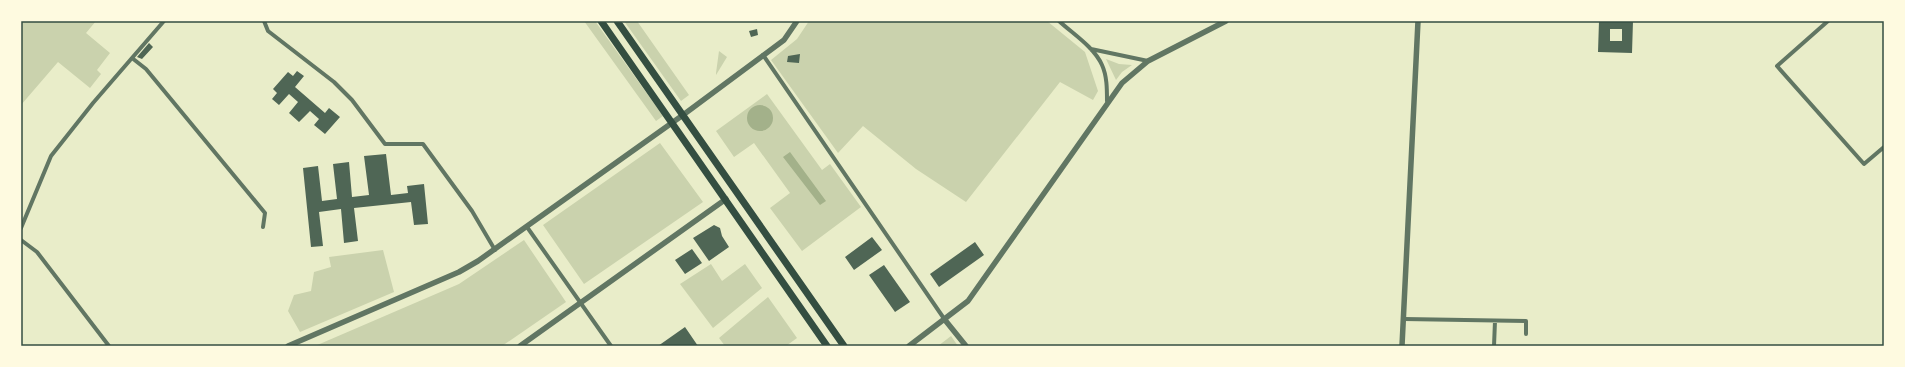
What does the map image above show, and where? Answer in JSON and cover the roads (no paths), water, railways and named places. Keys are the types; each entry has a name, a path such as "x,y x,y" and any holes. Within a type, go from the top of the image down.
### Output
{"main road":[{"path":"601,21 726,198 827,346"},
{"path":"617,21 684,115 792,275 844,346"}],"street":[{"path":"21,228 51,156 93,103 164,21"},
{"path":"264,21 268,30 334,82 352,100 385,144 423,144 472,211 494,250"},
{"path":"288,346 459,272 494,250 673,123 784,40 797,21"},
{"path":"1059,21 1091,49 1102,65 1106,81 1107,101"},
{"path":"909,346 968,301 1057,177 1107,101 1122,83 1148,61 1226,21"},
{"path":"1402,346 1418,21"},
{"path":"1828,21 1777,66 1864,164 1884,147"},
{"path":"1091,49 1148,61"},
{"path":"763,55 945,320 966,346"},
{"path":"132,58 146,69 265,213 263,227"},
{"path":"520,346 726,198"},
{"path":"527,227 611,346"},
{"path":"21,240 37,252 109,346"},
{"path":"1404,319 1526,321 1526,334"},
{"path":"1494,321 1494,346"}]}
